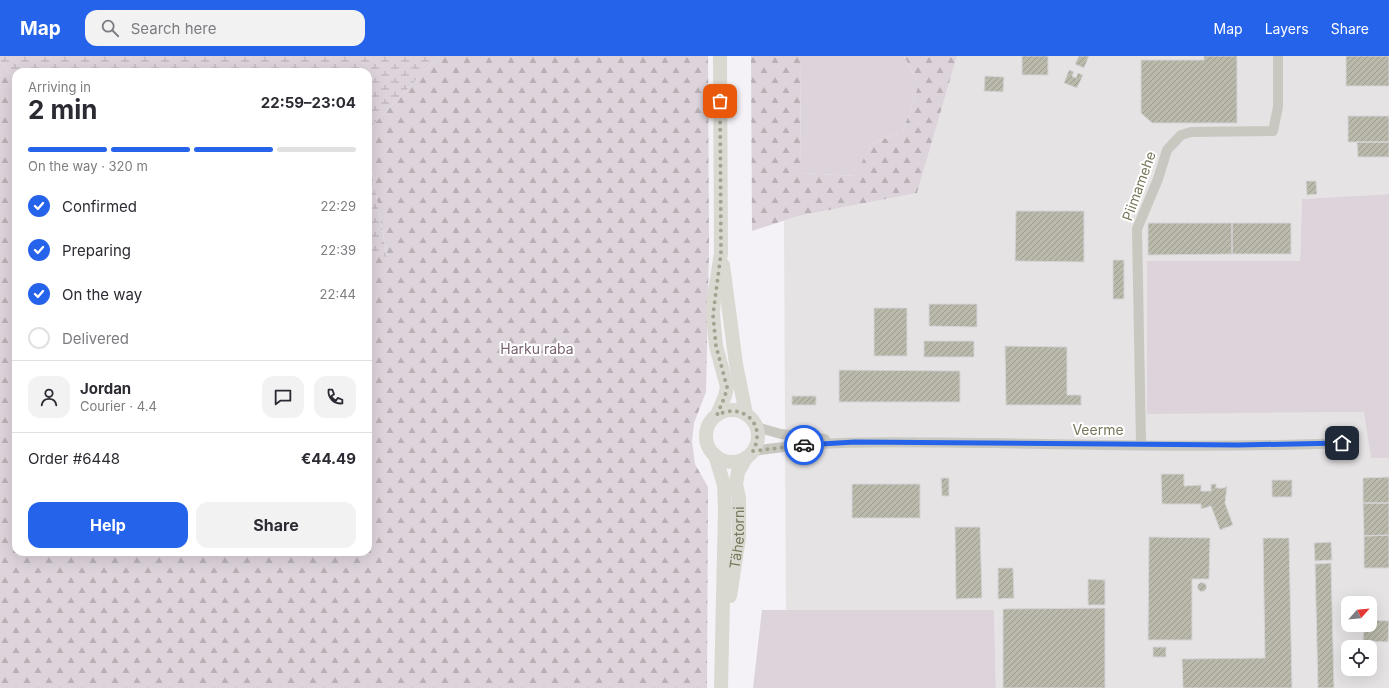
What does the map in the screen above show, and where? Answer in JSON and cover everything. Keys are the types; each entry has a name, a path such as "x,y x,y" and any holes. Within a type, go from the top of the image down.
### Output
{"street":[{"path":"720,56 721,253 713,315 716,346 727,387 717,415 710,423 706,434 708,446 715,455 730,462 750,454 757,441 756,427 746,414 736,364 721,253"},
{"name":"Piimamehe","path":"1140,444 1137,229 1158,179 1167,150 1181,135 1191,132 1273,131 1278,107 1278,56"},
{"path":"717,415 731,410 746,414"},
{"name":"Veerme","path":"756,427 781,434 855,442"},
{"name":"Veerme","path":"750,454 784,446 855,442 1140,444 1342,443"},
{"name":"Tähetorni","path":"724,620 729,602 739,538 739,498 736,484 738,472 750,454"},
{"name":"Tähetorni","path":"715,455 724,485 725,509 723,593 724,620 721,688"}],"shaded area":[{"path":"957,56 1389,56 1389,194 1302,199 1300,261 1147,261 1147,413 1365,412 1371,458 1389,458 1389,688 996,688 994,610 786,610 784,220 917,193"}],"green space":[{"path":"0,56 439,56 372,126 372,68 12,68 12,77 0,62"},
{"name":"Harku raba","path":"439,56 708,56 709,250 706,392 694,423 692,441 695,464 708,487 707,688 0,688 0,62 12,77 12,556 372,556 372,252 387,256 372,172 372,126"},
{"path":"751,56 800,56 801,173 855,176 871,144 903,131 919,84 904,56 957,56 917,193 798,216 752,231"},
{"path":"800,56 904,56 919,84 903,131 871,144 856,176 801,173"},
{"path":"372,173 387,257 372,252"},
{"path":"1389,194 1389,458 1371,458 1364,412 1147,414 1147,261 1300,261 1302,199"},
{"path":"762,610 994,610 996,688 753,688"}],"building":[{"path":"1022,56 1048,56 1048,75 1022,75"},
{"path":"1079,56 1089,56 1084,68 1075,64"},
{"path":"1204,56 1237,56 1237,123 1152,123 1141,113 1141,60 1204,60"},
{"path":"1346,56 1389,56 1389,86 1346,86"},
{"path":"1069,70 1074,72 1072,76 1076,78 1078,73 1083,75 1077,88 1064,83"},
{"path":"985,76 1004,77 1003,92 984,91"},
{"path":"1348,116 1389,116 1389,142 1348,142"},
{"path":"1357,142 1389,142 1389,157 1358,157"},
{"path":"1306,181 1316,181 1317,194 1307,195"},
{"path":"1016,211 1084,211 1084,262 1015,261"},
{"path":"1148,223 1232,223 1232,254 1148,255"},
{"path":"1232,223 1291,223 1291,254 1232,254"},
{"path":"1113,260 1124,260 1124,299 1113,299"},
{"path":"929,304 977,304 977,327 929,326"},
{"path":"874,308 907,308 907,356 874,356"},
{"path":"924,341 974,341 974,357 924,357"},
{"path":"1005,346 1067,347 1067,395 1081,395 1081,405 1006,405"},
{"path":"839,370 960,371 960,402 839,402"},
{"path":"792,396 816,396 816,405 792,405"},
{"path":"1161,474 1184,474 1184,486 1201,485 1201,491 1211,491 1211,484 1216,484 1216,488 1224,488 1227,486 1225,503 1233,525 1220,530 1211,506 1201,509 1201,504 1162,504"},
{"path":"1389,477 1389,503 1363,503 1363,478"},
{"path":"941,478 949,478 949,496 942,496"},
{"path":"1272,480 1292,480 1292,497 1272,497"},
{"path":"852,484 920,484 920,518 852,518"},
{"path":"1363,503 1389,503 1389,535 1364,536"},
{"path":"955,527 980,527 982,598 956,599"},
{"path":"1389,535 1389,568 1364,568 1364,536"},
{"path":"1149,537 1210,538 1209,579 1192,579 1192,640 1148,640"},
{"path":"1263,538 1289,538 1292,688 1183,688 1182,659 1265,658"},
{"path":"1331,542 1332,560 1315,561 1314,543"},
{"path":"1331,563 1334,688 1318,688 1315,564"},
{"path":"998,568 1013,568 1014,598 998,599"},
{"path":"1088,579 1105,580 1105,605 1088,605"},
{"path":"1200,583 1204,583 1206,587 1204,591 1200,591 1198,589 1198,585"},
{"path":"1105,608 1105,688 1003,688 1003,609"},
{"path":"1377,620 1389,621 1388,642 1363,640 1364,632 1377,632"},
{"path":"1153,647 1166,647 1166,657 1153,657"}],"way so far":[{"path":"720,101 721,253 713,315 716,346 727,387 717,415 731,410 746,414 754,423 758,436 756,446 753,451 774,447 804,445"}],"route":[{"path":"804,445 855,442 1239,445 1342,443"}]}
